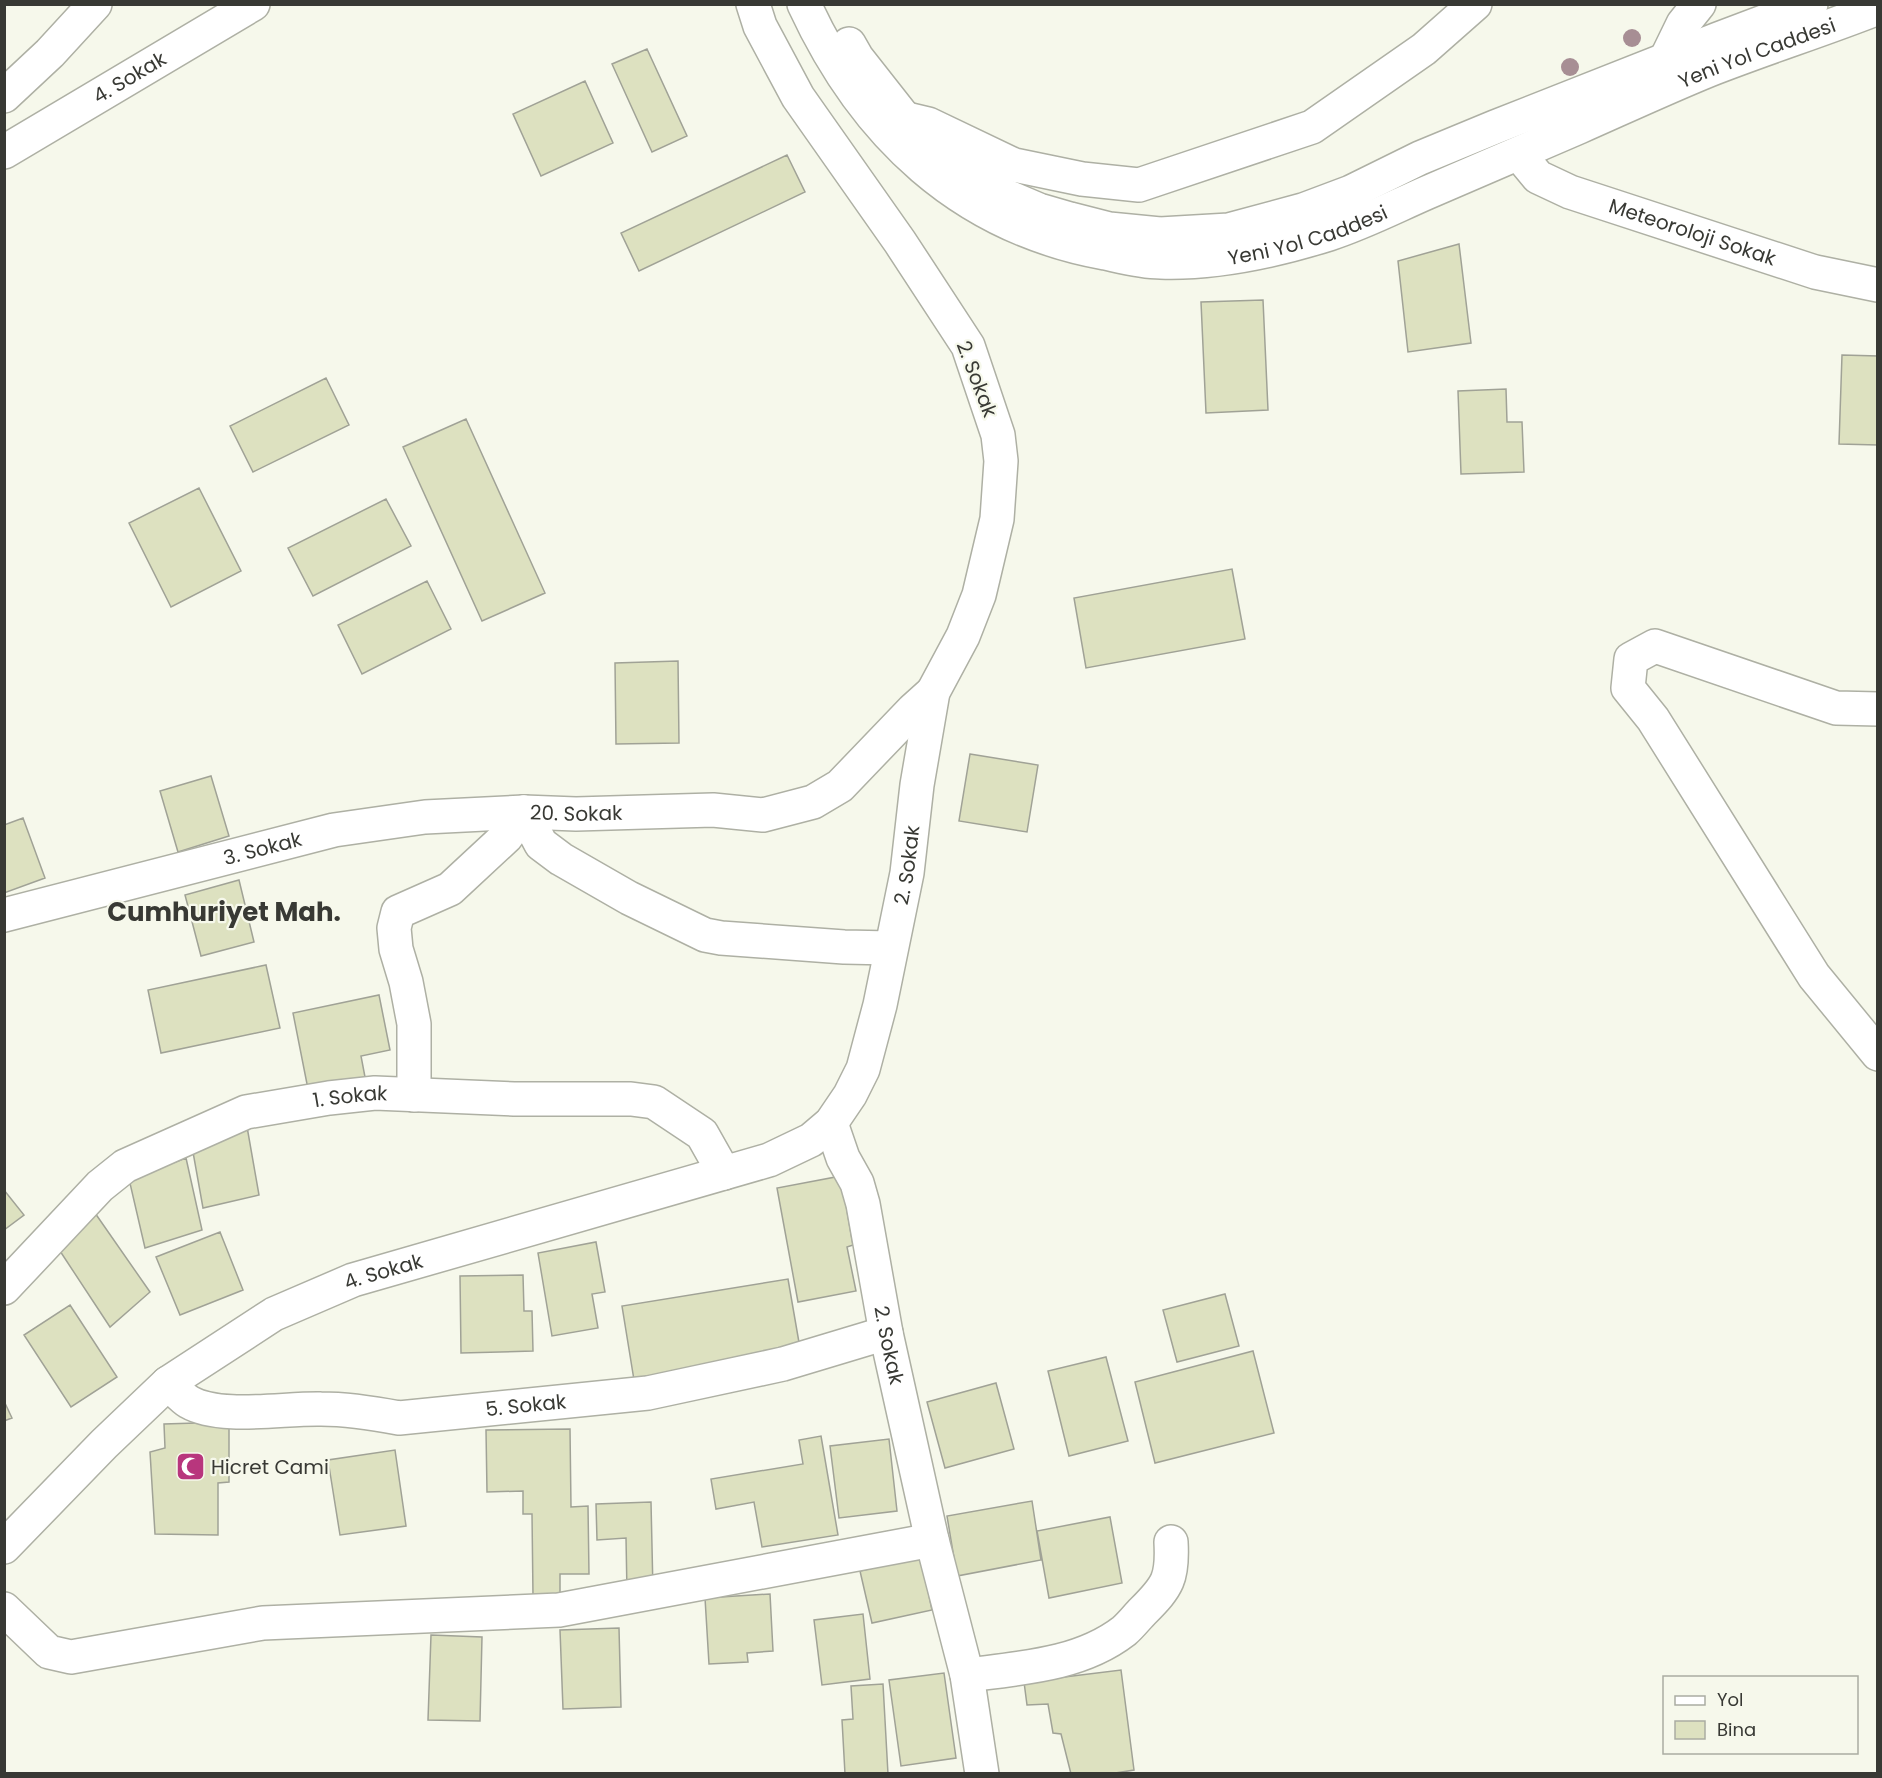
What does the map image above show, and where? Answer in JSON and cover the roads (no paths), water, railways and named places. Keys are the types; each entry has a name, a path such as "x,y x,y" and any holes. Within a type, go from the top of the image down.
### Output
{"street":[{"path":"4,96 95,4"},
{"name":"4. Sokak","path":"4,152 254,4"},
{"name":"2. Sokak","path":"753,4 760,26 798,97 900,242 968,346 998,435 1001,461 997,519 979,595 963,636 933,692 917,785 907,873 880,1005 863,1069 850,1095 831,1123 843,1158 857,1183 863,1204 886,1333 932,1540 967,1675 982,1773"},
{"name":"Yeni Yol Caddesi","path":"804,4 840,73 873,118 907,154 941,184 1014,226 1054,242 1090,251 1157,262 1218,260 1285,246 1332,233 1710,70 1878,8"},
{"name":"Yeni Yol Caddesi","path":"827,4 857,58 905,119 979,181 1039,210 1109,229 1160,234 1229,230 1303,210 1351,192 1420,158 1666,59 1811,4"},
{"path":"905,119 928,124 1014,165 1082,179 1139,185 1312,127 1424,49 1475,4"},
{"path":"1666,59 1683,24 1699,4"},
{"name":"Meteoroloji Sokak","path":"1519,154 1538,177 1570,192 1815,272 1878,285"},
{"path":"1878,709 1836,708 1655,646 1630,659 1628,688 1653,718 1814,976 1878,1054"},
{"name":"20. Sokak","path":"414,1095 414,1024 406,982 396,949 394,928 398,912 450,890 506,837 524,812 576,814 713,810 763,815 813,802 840,786 933,692"},
{"path":"524,812 541,844 561,859 629,898 705,935 832,946 891,948"},
{"name":"3. Sokak","path":"4,915 334,830 425,818 524,812"},
{"name":"1. Sokak","path":"4,1288 100,1186 125,1166 246,1112 375,1093 514,1099 654,1101 702,1134 724,1173"},
{"name":"4. Sokak","path":"4,1547 104,1444 168,1383 274,1314 353,1280 769,1160 811,1140 831,1123"},
{"name":"5. Sokak","path":"168,1383 187,1401 198,1406 238,1413 320,1409 361,1411 399,1418 648,1393 783,1364 886,1333"},
{"path":"4,1609 49,1652 71,1657 263,1623 559,1610 932,1540"},
{"path":"967,1675 1060,1661 1099,1646 1125,1630 1163,1590 1172,1565 1171,1542"}],"place":[{"name":"Hicret Cami","path":"190,1467"}],"district":[{"name":"Cumhuriyet Mah.","path":"224,912"}]}
